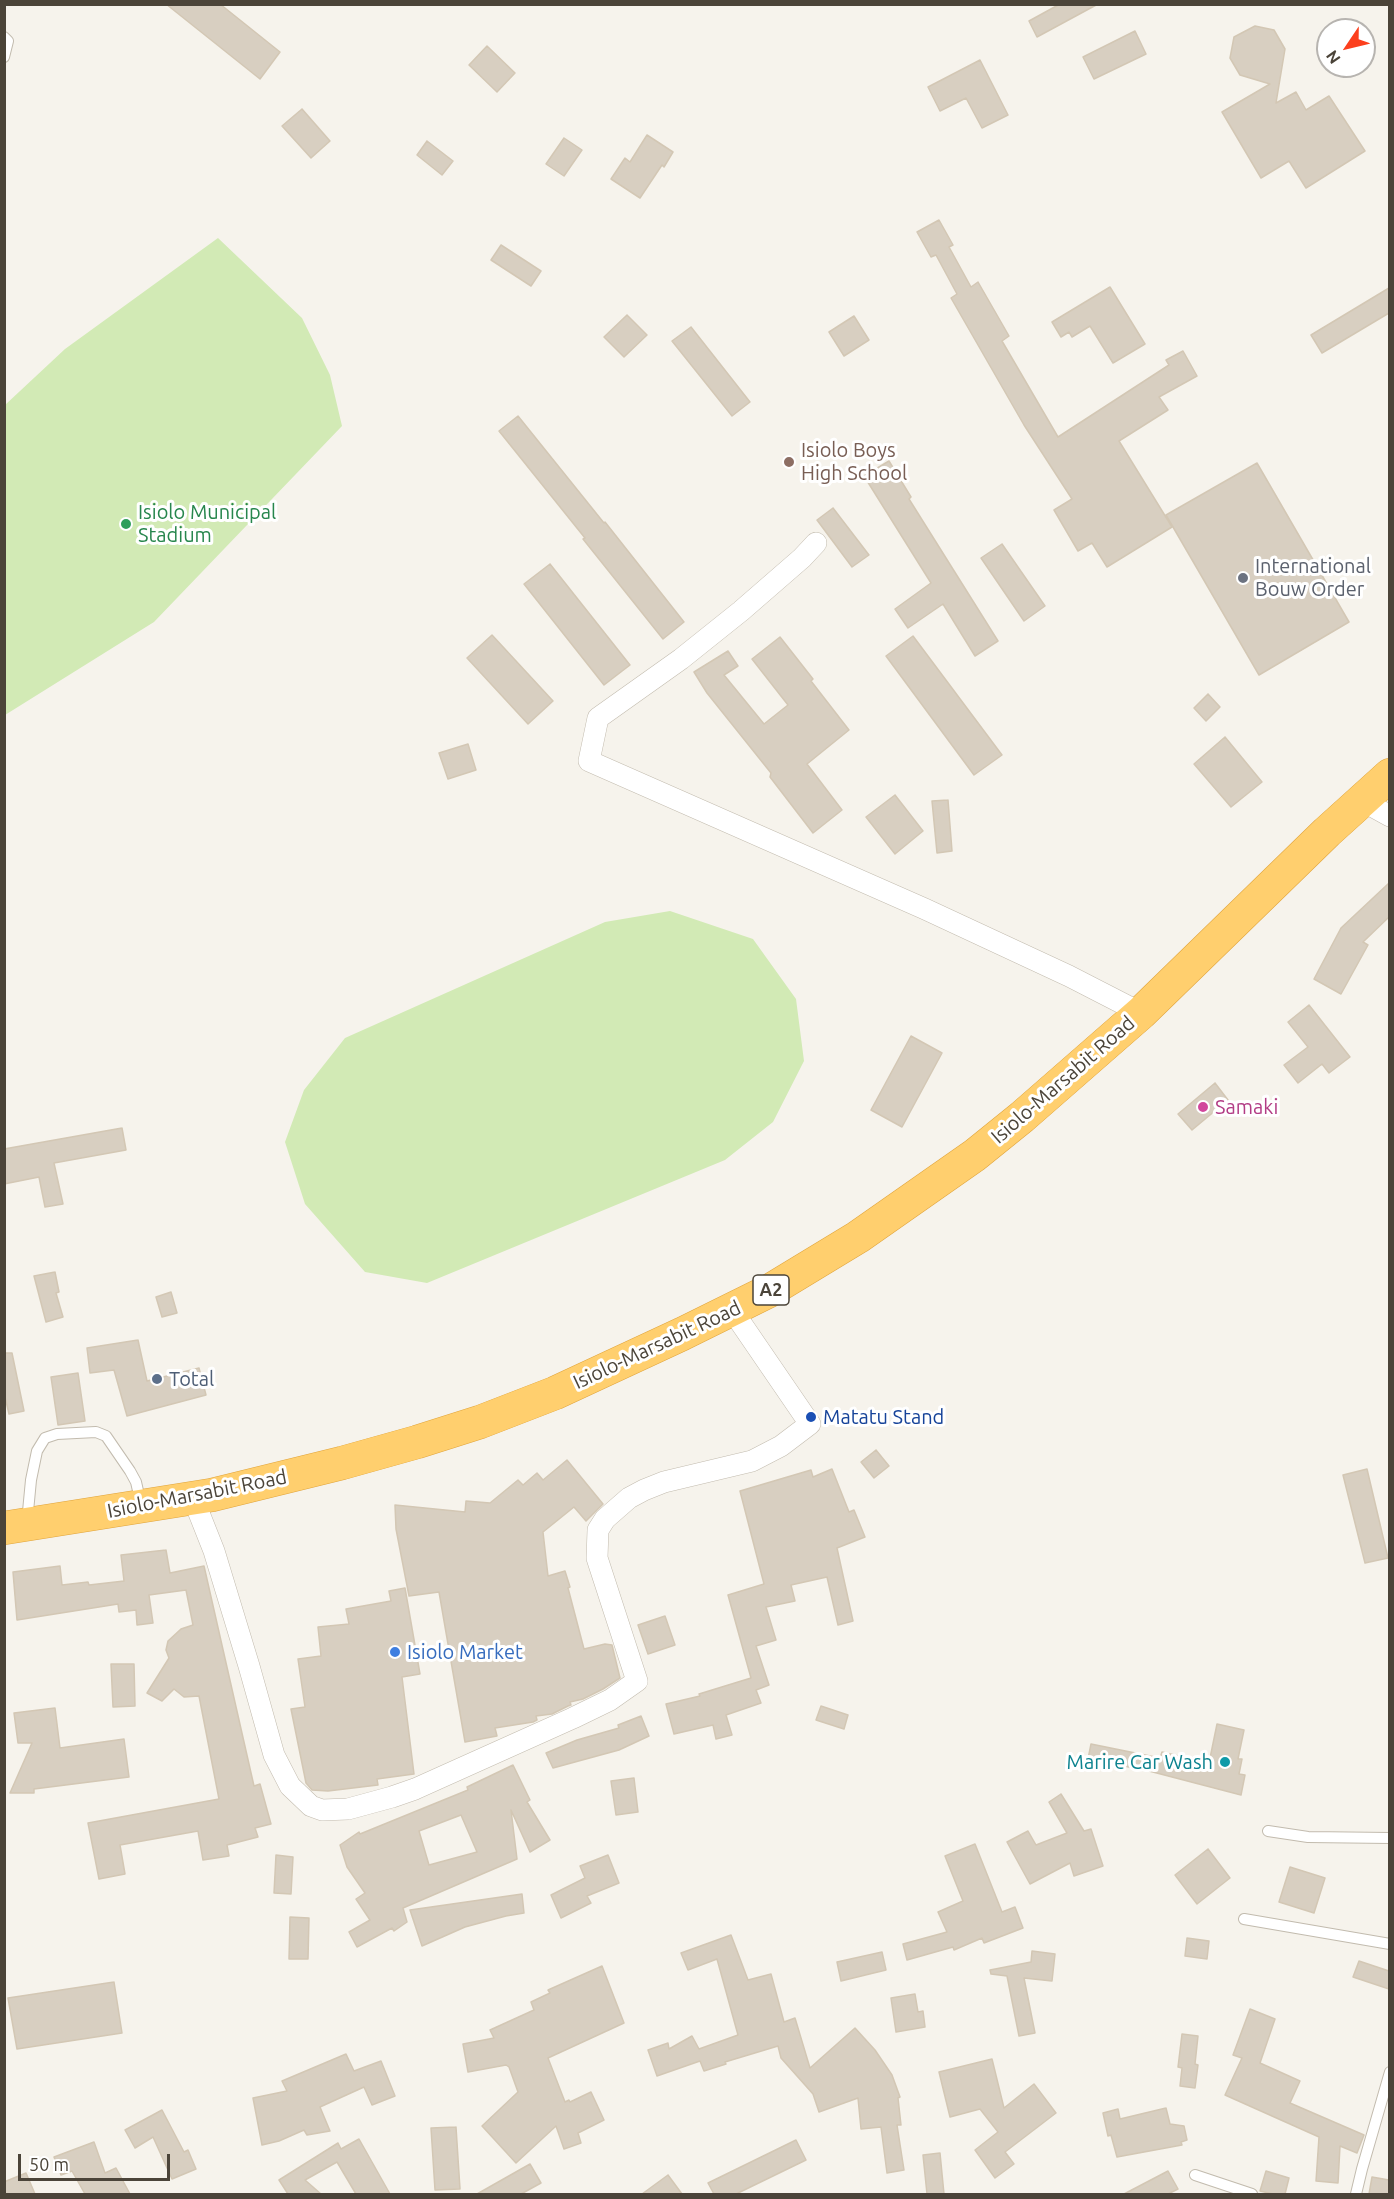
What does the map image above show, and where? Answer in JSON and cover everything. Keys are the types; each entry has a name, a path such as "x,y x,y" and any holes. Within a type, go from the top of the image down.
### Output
{"highway":[{"name":"Isiolo-Marsabit Road","path":"15,1527 193,1498 342,1463 480,1422 555,1393 732,1310 786,1281 858,1237 975,1155 1075,1073 1141,1014 1360,800 1389,775"}],"street":[{"path":"816,543 802,558 715,632 598,718 589,761 925,909 1069,976 1141,1014"},
{"path":"1360,800 1389,816"},
{"path":"193,1498 216,1560 249,1666 273,1755 290,1786 311,1806 322,1810 348,1809 415,1789 573,1718 610,1700 637,1681 597,1558 598,1530 605,1519 629,1498 644,1490 664,1482 752,1461 781,1446 810,1424 732,1310"}],"lane":[{"path":"4,37 8,40 4,57"},
{"path":"15,1527 31,1480 37,1451 45,1438 57,1434 96,1432 106,1436 123,1458 136,1482 142,1507"},
{"path":"1268,1831 1308,1837 1389,1838"},
{"path":"1244,1919 1389,1944"},
{"path":"1356,2194 1389,2072"},
{"path":"1195,2175 1252,2194"}],"green space":[{"name":"Isiolo Municipal Stadium","path":"218,238 302,318 330,375 342,426 154,622 5,715 5,405 65,349"},
{"path":"670,911 753,939 796,999 804,1061 773,1122 725,1160 427,1283 365,1272 305,1204 285,1142 304,1090 345,1038 605,922"}],"building":[{"path":"166,4 220,4 280,52 260,79"},
{"path":"1060,4 1098,4 1037,37 1029,21"},
{"path":"1255,26 1274,30 1285,49 1276,103 1296,92 1306,110 1329,96 1365,151 1306,188 1289,161 1261,178 1222,112 1270,84 1240,75 1230,58 1234,37"},
{"path":"1135,31 1146,54 1094,79 1083,57"},
{"path":"487,46 515,73 497,92 469,65"},
{"path":"980,60 1008,115 982,128 966,98 940,111 928,87"},
{"path":"302,109 330,141 311,158 282,126"},
{"path":"647,135 673,152 640,198 611,179 625,158 630,162"},
{"path":"564,138 582,150 564,176 546,164"},
{"path":"427,141 453,161 442,175 417,155"},
{"path":"939,220 953,245 949,247 971,287 978,282 1009,336 1002,341 1058,437 1169,365 1166,360 1183,351 1197,376 1159,397 1168,410 1119,441 1172,527 1107,567 1092,543 1078,551 1054,510 1072,499 1024,425 951,298 957,294 936,255 931,257 917,232"},
{"path":"501,245 541,271 531,286 491,260"},
{"path":"1110,287 1145,344 1113,363 1090,326 1072,337 1069,332 1061,337 1052,322"},
{"path":"1389,288 1389,313 1322,353 1311,335"},
{"path":"627,315 647,335 624,357 604,337"},
{"path":"854,316 869,340 844,356 829,332"},
{"path":"691,327 750,402 732,416 672,341"},
{"path":"518,416 684,622 663,639 499,431"},
{"path":"889,461 911,497 909,499 998,641 975,656 943,604 908,628 895,609 931,583 864,476"},
{"path":"1257,463 1349,622 1259,675 1166,515"},
{"path":"833,508 869,555 852,567 817,520"},
{"path":"1002,544 1045,606 1024,621 981,558"},
{"path":"550,564 630,665 604,685 524,584"},
{"path":"492,635 553,701 528,724 467,658"},
{"path":"913,636 1002,755 974,775 886,656"},
{"path":"780,637 849,730 807,764 842,810 813,833 770,777 771,773 707,693 694,672 728,651 738,666 724,675 764,724 788,705 752,659"},
{"path":"1208,694 1220,707 1206,721 1194,708"},
{"path":"1225,737 1262,782 1231,807 1194,764"},
{"path":"468,744 476,770 448,779 439,753"},
{"path":"895,795 923,831 895,854 866,817"},
{"path":"948,800 952,851 937,853 932,801"},
{"path":"1389,883 1389,917 1363,942 1368,945 1341,994 1314,979 1341,928"},
{"path":"1309,1005 1350,1057 1329,1073 1322,1064 1298,1083 1284,1065 1308,1047 1288,1022"},
{"path":"911,1036 942,1053 902,1127 871,1110"},
{"name":"Samaki","path":"1215,1083 1228,1100 1192,1130 1178,1114"},
{"path":"122,1128 126,1150 54,1163 63,1204 45,1207 39,1177 4,1184 4,1149"},
{"path":"55,1272 59,1292 56,1293 63,1317 46,1322 34,1276"},
{"path":"171,1292 177,1313 162,1317 156,1297"},
{"path":"138,1340 147,1381 199,1368 206,1395 127,1416 114,1370 90,1373 87,1348"},
{"path":"4,1353 12,1353 24,1411 9,1414 4,1393"},
{"path":"78,1373 85,1421 58,1425 51,1377"},
{"path":"876,1450 889,1466 874,1478 861,1462"},
{"path":"567,1460 603,1504 586,1521 574,1507 543,1532 548,1576 565,1571 584,1649 605,1644 612,1645 620,1678 583,1699 570,1702 571,1705 552,1714 536,1716 537,1720 533,1722 495,1728 497,1736 465,1742 439,1592 409,1596 396,1529 395,1505 465,1512 466,1501 490,1503 518,1480 523,1485 537,1473 543,1480"},
{"path":"832,1469 849,1512 854,1510 865,1537 837,1548 853,1621 838,1625 827,1577 791,1585 795,1601 766,1607 776,1640 756,1646 769,1685 756,1690 761,1703 726,1715 732,1735 716,1739 713,1725 674,1734 666,1704 700,1696 699,1694 751,1678 728,1595 764,1584 740,1491 811,1470 813,1477"},
{"path":"1367,1469 1388,1558 1365,1563 1343,1475"},
{"path":"166,1550 170,1573 204,1566 254,1786 260,1784 271,1824 255,1828 258,1837 227,1845 229,1856 203,1860 198,1831 120,1845 125,1874 99,1879 88,1823 219,1799 199,1696 184,1697 174,1689 162,1701 147,1693 169,1658 166,1650 168,1641 181,1629 193,1625 186,1590 149,1595 153,1623 137,1625 136,1610 119,1612 118,1604 17,1620 13,1572 60,1566 62,1585 124,1581 121,1555"},
{"path":"405,1588 420,1674 402,1677 414,1774 377,1779 378,1785 328,1791 312,1790 306,1783 291,1709 305,1707 298,1659 321,1656 318,1627 349,1624 346,1609 391,1601 389,1591"},
{"path":"665,1616 675,1645 648,1654 638,1625"},
{"path":"111,1664 134,1664 135,1706 113,1707"},
{"path":"821,1706 848,1715 844,1729 816,1720"},
{"path":"55,1708 60,1748 124,1739 129,1777 34,1789 34,1793 10,1793 32,1743 18,1743 14,1713"},
{"path":"641,1716 649,1736 619,1750 553,1768 546,1753 577,1740 619,1728 618,1725"},
{"path":"1217,1724 1244,1730 1238,1759 1242,1759 1239,1774 1245,1775 1241,1795 1149,1771 1088,1759 1091,1744 1160,1758 1162,1752 1209,1763"},
{"path":"513,1765 530,1800 527,1802 550,1840 530,1852 511,1810 517,1859 403,1908 407,1922 394,1931 392,1928 357,1947 349,1932 370,1920 356,1899 365,1893 347,1867 340,1845 359,1832 360,1834 468,1790 467,1787","holes":["461,1815 477,1852 429,1865 419,1831"]},
{"path":"634,1778 638,1812 616,1815 611,1781"},
{"path":"1061,1794 1084,1831 1091,1829 1103,1866 1074,1876 1070,1863 1030,1884 1007,1842 1028,1831 1036,1845 1067,1833 1049,1802"},
{"path":"975,1844 1002,1912 1015,1907 1023,1928 984,1943 982,1938 954,1950 953,1947 907,1960 903,1944 947,1932 938,1912 963,1901 945,1856"},
{"path":"1208,1849 1230,1878 1197,1904 1175,1875"},
{"path":"276,1855 293,1857 291,1894 274,1893"},
{"path":"608,1855 619,1883 587,1896 591,1903 561,1918 551,1895 585,1878 580,1866"},
{"path":"1290,1867 1325,1878 1314,1913 1279,1902"},
{"path":"522,1894 524,1913 465,1927 422,1946 410,1910"},
{"path":"290,1917 309,1918 308,1959 289,1959"},
{"path":"731,1935 748,1980 771,1974 784,2022 795,2018 810,2068 855,2028 875,2050 892,2075 900,2097 898,2098 901,2125 897,2125 904,2170 887,2173 881,2127 861,2129 858,2098 819,2112 813,2094 781,2058 778,2046 725,2062 726,2064 704,2071 700,2061 657,2076 648,2050 668,2043 669,2049 692,2036 699,2049 738,2035 717,1959 688,1970 681,1953"},
{"path":"1187,1938 1209,1941 1207,1959 1185,1956"},
{"path":"1032,1951 1055,1954 1052,1981 1024,1978 1035,2033 1019,2036 1007,1976 991,1974 990,1970 1031,1962"},
{"path":"882,1952 886,1970 841,1981 837,1962"},
{"path":"1359,1961 1389,1971 1389,1989 1353,1977"},
{"path":"602,1966 624,2023 548,2058 565,2102 591,2092 604,2120 578,2133 581,2143 564,2149 556,2126 516,2163 482,2126 518,2092 509,2067 506,2065 468,2072 463,2044 494,2038 490,2030 534,2010 531,2002 550,1993 548,1990"},
{"path":"114,1982 122,2033 17,2049 8,1998"},
{"path":"915,1994 918,2012 923,2011 925,2027 896,2032 891,1998"},
{"path":"1250,2009 1275,2019 1260,2063 1300,2081 1290,2103 1364,2135 1357,2153 1340,2146 1338,2183 1316,2181 1319,2137 1225,2095 1242,2058 1233,2055"},
{"path":"1182,2034 1198,2036 1195,2088 1180,2086 1182,2068 1178,2067"},
{"path":"346,2054 354,2071 381,2061 395,2096 372,2105 364,2087 320,2107 330,2131 307,2135 304,2130 279,2141 262,2145 253,2098 287,2091 282,2081"},
{"path":"992,2059 1004,2108 1034,2084 1056,2113 1005,2152 1014,2164 995,2178 975,2150 998,2132 980,2109 950,2117 939,2072"},
{"path":"1166,2108 1170,2124 1184,2126 1187,2140 1181,2142 1182,2145 1117,2157 1111,2135 1108,2136 1103,2113 1118,2109 1120,2119"},
{"path":"162,2110 184,2152 188,2150 196,2169 172,2179 153,2137 135,2148 125,2130"},
{"path":"456,2127 460,2189 435,2190 431,2128"},
{"path":"359,2139 390,2194 356,2194 337,2162 305,2180 321,2194 288,2194 279,2180 338,2143 341,2149"},
{"path":"796,2140 806,2160 736,2194 714,2194 708,2183"},
{"path":"94,2142 105,2173 116,2168 130,2194 85,2194 72,2171 61,2175 54,2157"},
{"path":"940,2153 944,2194 927,2194 923,2155"},
{"path":"530,2164 541,2183 521,2194 477,2194"},
{"path":"1168,2171 1178,2189 1168,2194 1124,2194"},
{"path":"1266,2171 1289,2178 1285,2194 1260,2191"},
{"path":"26,2173 35,2194 4,2194 4,2182"},
{"path":"668,2175 682,2194 642,2194"},
{"path":"1372,2177 1389,2180 1389,2194 1369,2194"}],"place":[{"name":"Isiolo Boys High School","path":"789,462"},
{"name":"Isiolo Municipal Stadium","path":"126,524"},
{"name":"International Bouw Order","path":"1243,578"},
{"name":"Samaki","path":"1203,1107"},
{"name":"Total","path":"157,1379"},
{"name":"Matatu Stand","path":"811,1417"},
{"name":"Isiolo Market","path":"395,1652"},
{"name":"Marire Car Wash","path":"1225,1762"}]}
